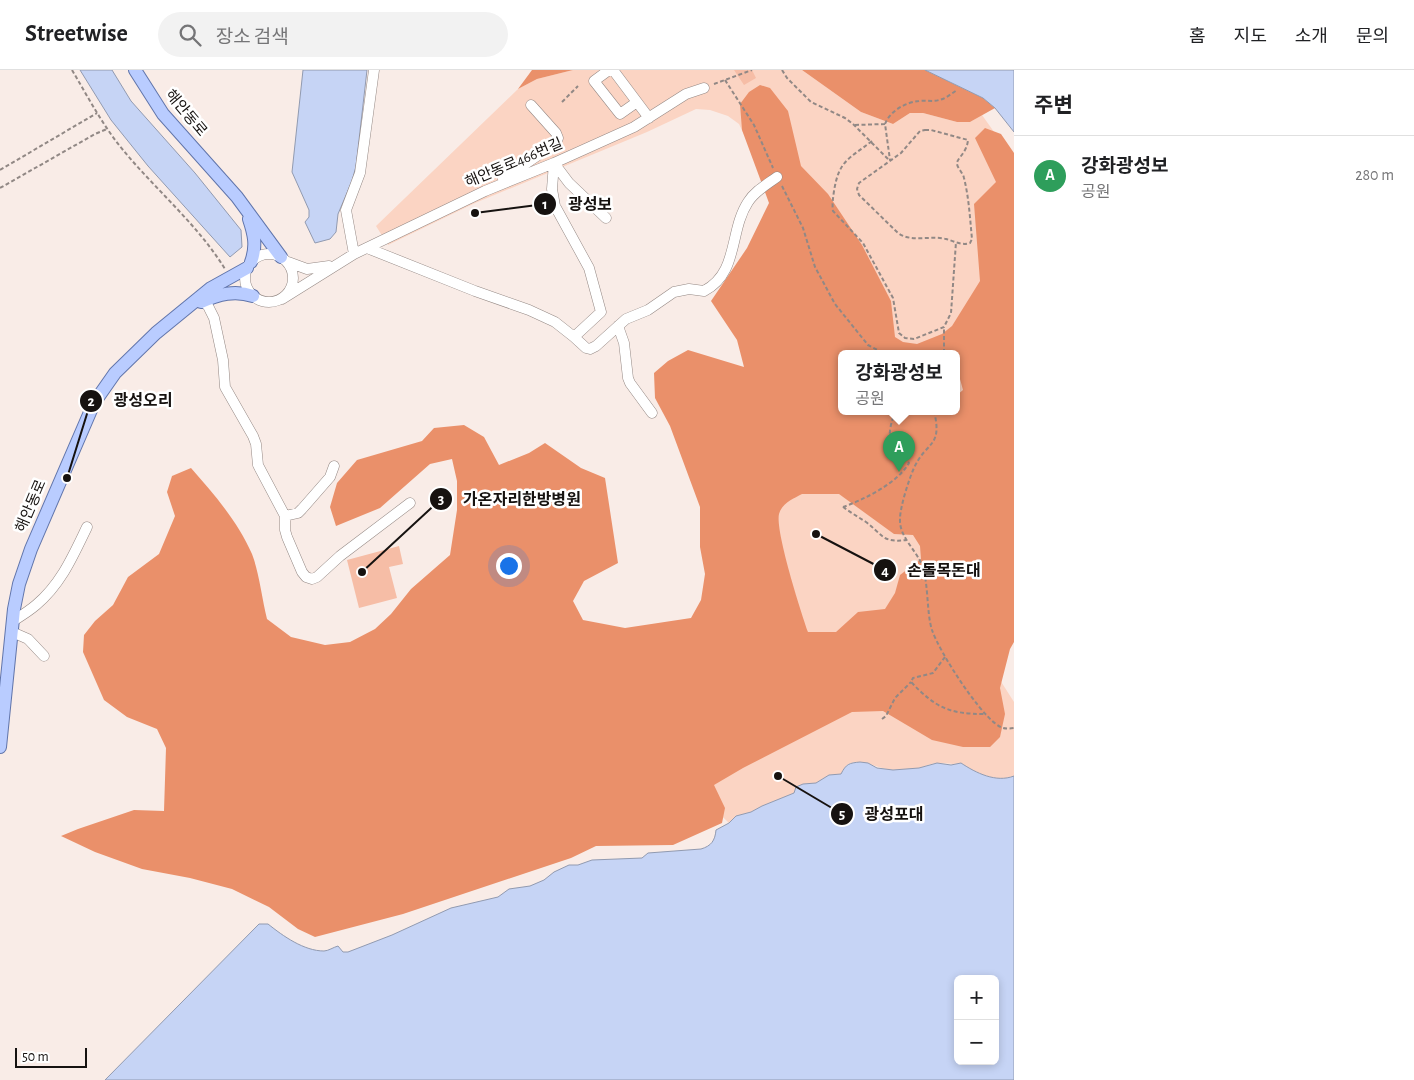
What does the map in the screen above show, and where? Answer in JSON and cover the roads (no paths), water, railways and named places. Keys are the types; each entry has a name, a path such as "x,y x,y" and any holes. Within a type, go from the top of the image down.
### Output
{"main road":[{"name":"해안동로","path":"135,70 153,100 173,126 237,197 284,259"},
{"name":"해안동로","path":"0,747 17,591 26,559 94,403 116,373 128,359 177,315 211,288 249,265 254,253 255,239 249,219 237,197"},
{"name":"해안동로","path":"177,315 202,301 226,293 244,293 253,296"}],"street":[{"path":"354,254 346,210 362,167 374,70"},
{"path":"609,70 594,81 620,114 637,102"},
{"path":"613,70 649,118"},
{"name":"해안동로466번길","path":"282,299 354,254 485,191 634,128 686,94 704,88"},
{"path":"485,191 556,143 558,138 556,133 531,105"},
{"path":"554,163 569,183 606,218"},
{"path":"554,163 552,189 555,206 589,268 601,312 574,337"},
{"path":"367,248 475,291 529,310 555,322 586,348 590,349 596,346 626,319 648,310 674,292 689,289 704,291 718,282 731,258 741,214 747,203 756,192 777,177"},
{"path":"284,259 292,269 294,277 293,286 282,299 267,302 260,301 248,290 246,283 249,265 264,254 273,254 307,269 335,265"},
{"path":"202,301 208,306 214,318 223,360 225,387 253,436 257,450 258,465 284,516 285,530 302,572 306,577 312,579 317,577 340,556 410,503"},
{"path":"618,326 624,343 628,378 652,413"},
{"path":"284,516 298,513 330,477 334,466"},
{"path":"44,656 28,638 13,626 55,586 65,573 87,527"}],"water":[{"path":"80,70 112,70 131,101 195,173 241,230 242,247 230,257 148,166 111,120"},
{"path":"303,70 367,70 356,166 352,181 338,214 336,232 330,239 315,243 305,222 309,217 309,210 292,172"},
{"path":"925,70 1014,70 1014,132 995,108 983,98"},
{"path":"868,763 877,768 893,770 919,768 937,763 951,765 961,763 993,778 1014,776 1014,1080 105,1080 259,924 268,924 301,946 324,951 338,946 343,952 348,952 392,935 451,908 498,897 509,889 530,886 569,865 578,865 592,860 642,858 648,853 704,848 712,842 716,830 729,823 736,816 751,812 794,793 796,787 803,784 816,783 829,775 841,774 846,766"}],"place":[{"name":"광성보","path":"475,213"},
{"name":"강화광성보","path":"899,472"},
{"name":"광성오리","path":"67,478"},
{"name":"손돌목돈대","path":"816,534"},
{"name":"가온자리한방병원","path":"362,572"},
{"name":"광성포대","path":"778,776"}]}
